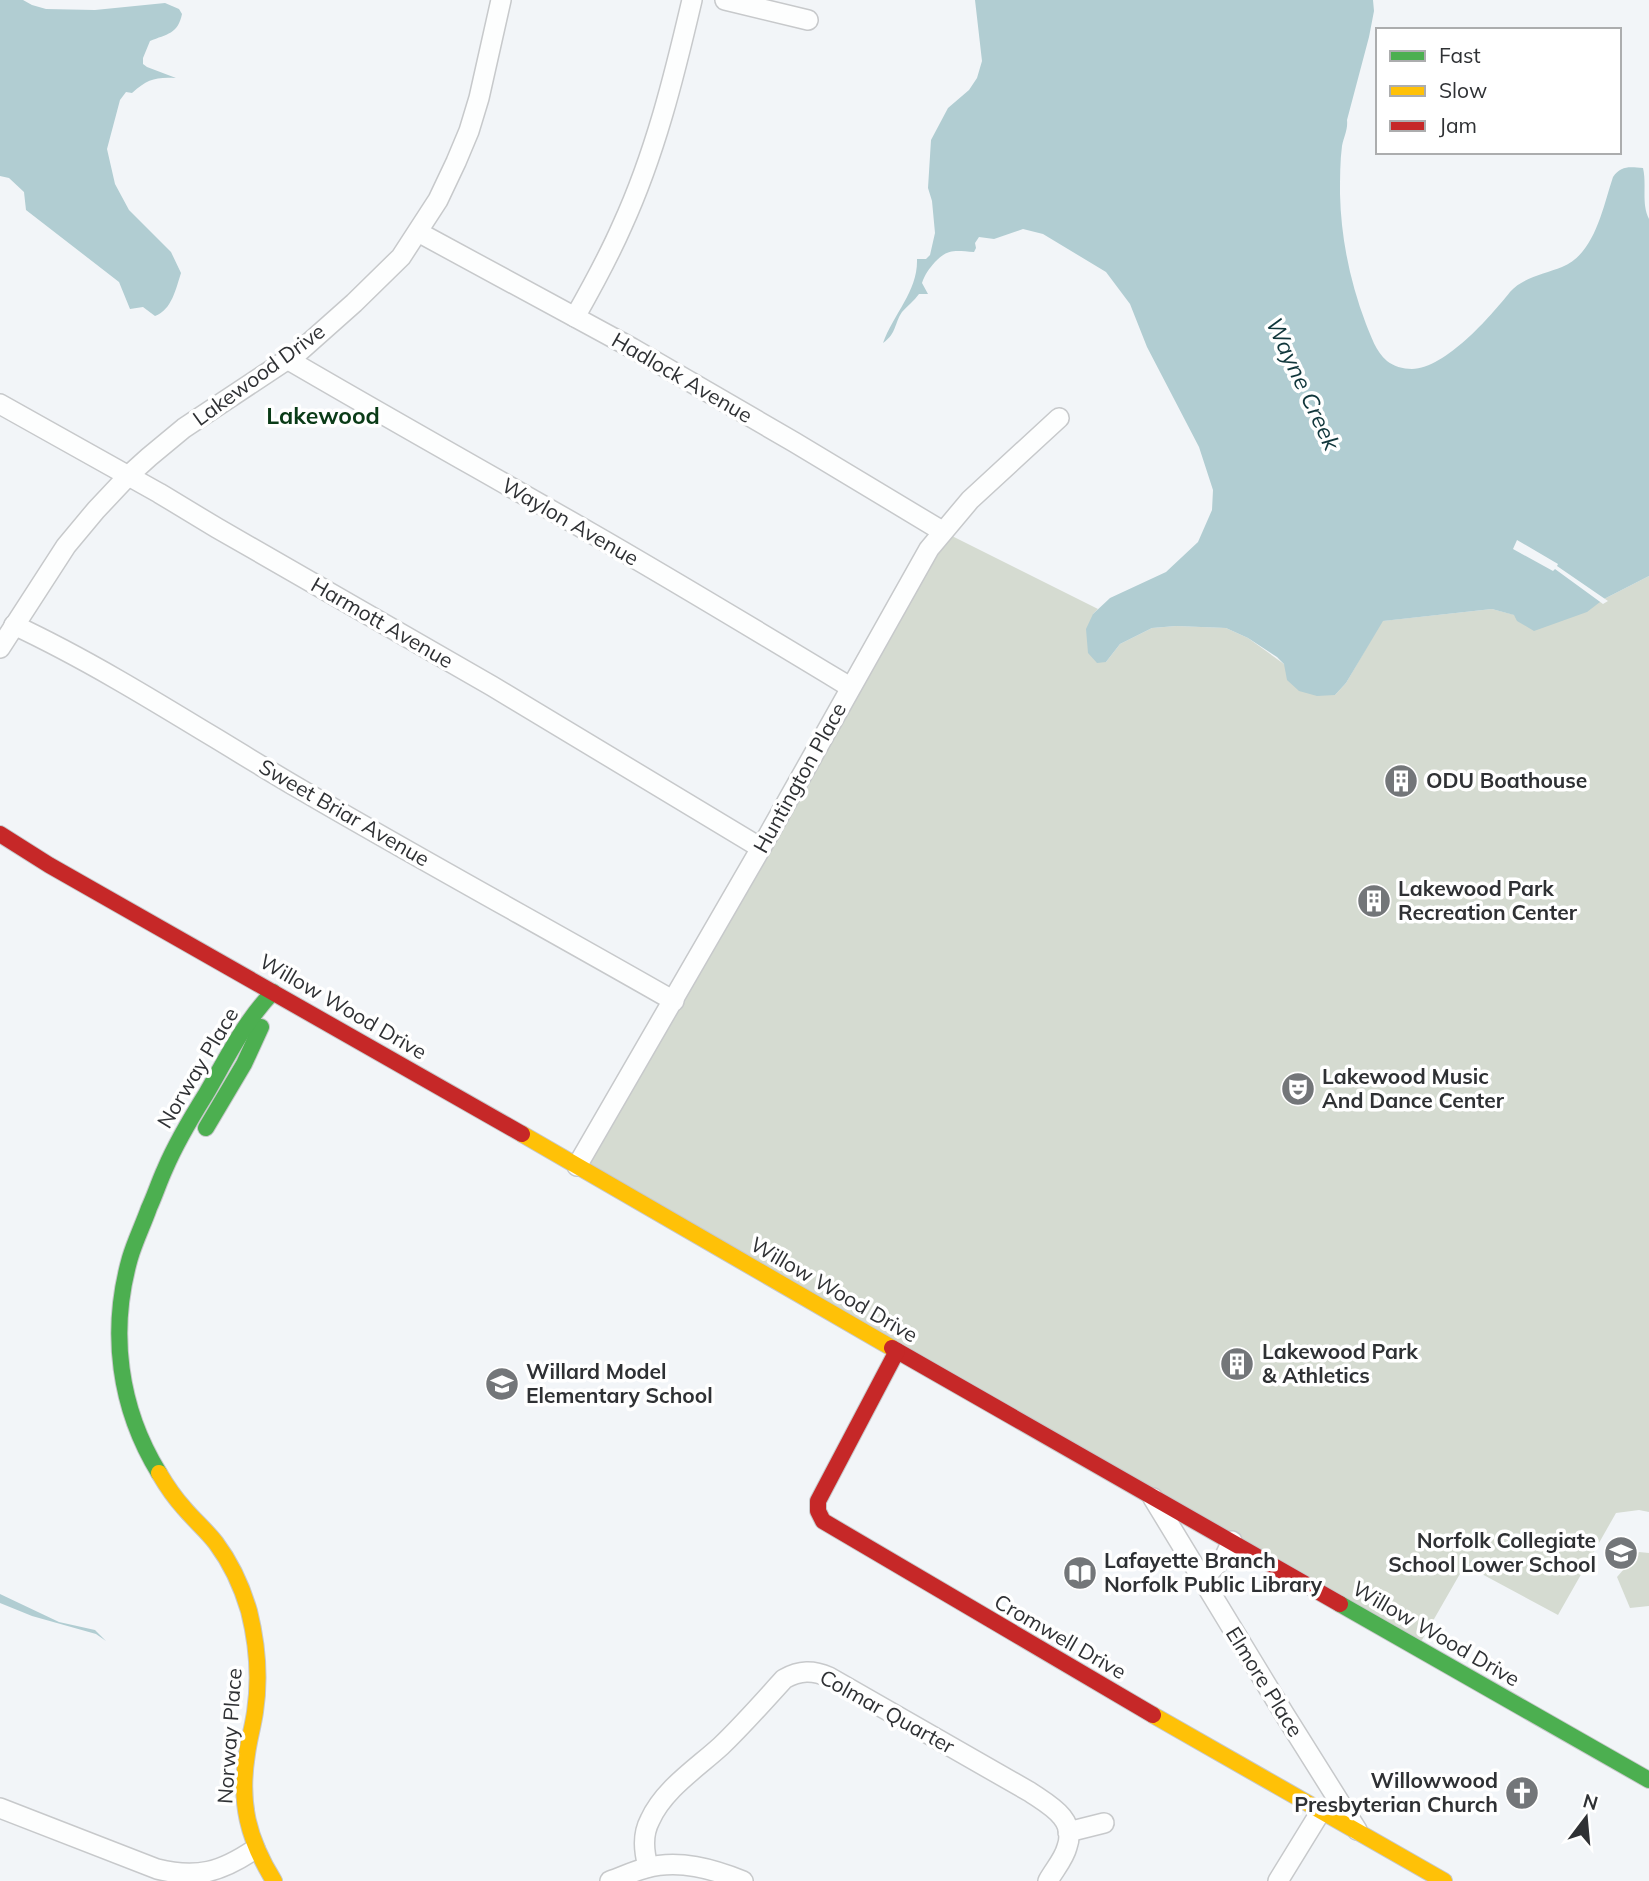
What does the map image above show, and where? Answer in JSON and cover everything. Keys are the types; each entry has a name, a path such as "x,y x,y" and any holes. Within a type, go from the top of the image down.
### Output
{"street":[{"name":"Lakewood Drive","path":"0,648 66,546 128,476 184,428 309,343 401,257 438,200 469,131 501,0"},
{"path":"575,317 606,261 635,195 671,90 692,0"},
{"path":"724,0 808,20"},
{"name":"Hadlock Avenue","path":"418,232 632,348 942,531"},
{"name":"Waylon Avenue","path":"287,359 590,532 850,687"},
{"name":"Harmott Avenue","path":"0,404 492,686 761,848"},
{"name":"Huntington Place","path":"577,1166 674,1001 929,549 970,500 1059,418"},
{"name":"Sweet Briar Avenue","path":"14,625 99,670 302,790 674,1001"},
{"name":"Willow Wood Drive","path":"0,834 49,865 1649,1780"},
{"name":"Norway Place","path":"198,1142 244,1064 261,1028 273,992"},
{"name":"Norway Place","path":"273,992 247,1022 163,1172 130,1259 118,1326 124,1390 142,1445 177,1501 216,1543 232,1568 249,1613 258,1675 256,1707 243,1782 243,1801 255,1849 274,1881"},
{"name":"Norway Place","path":"149,1210 180,1171"},
{"name":"Cromwell Drive","path":"897,1351 818,1502 817,1510 825,1524 1254,1774 1444,1881"},
{"name":"Elmore Place","path":"1151,1495 1358,1831"},
{"path":"1202,1580 1225,1556 1233,1542"},
{"name":"Colmar Quarter","path":"648,1867 644,1852 645,1837 648,1822 656,1809 677,1785 723,1744 784,1679 805,1671 829,1676 1030,1792 1056,1810 1064,1819 1068,1832"},
{"path":"0,1808 176,1874 199,1874 218,1870 255,1849"},
{"path":"1278,1881 1321,1811"},
{"path":"1048,1881 1068,1847 1068,1832 1104,1823"},
{"path":"610,1881 648,1867 673,1865 721,1872 743,1881"}],"shaded area":[{"path":"942,531 1098,609 1093,614 1106,662 1120,644 1152,628 1226,628 1248,638 1335,695 1346,683 1382,621 1492,609 1515,615 1604,599 1649,576 1649,1512 1639,1510 1616,1513 1558,1615 1465,1565 1418,1647 577,1166"},
{"path":"1639,1552 1649,1553 1649,1606 1630,1608 1617,1577"}],"water":[{"path":"0,0 23,0 46,9 95,10 165,3 179,9 182,14 175,29 150,41 143,58 143,64 147,67 176,78 152,80 132,93 126,92 120,100 107,149 115,184 129,210 171,252 181,273 169,304 161,313 155,316 143,307 130,309 119,282 26,210 24,192 9,178 0,176"},
{"name":"Wayne Creek","path":"975,0 1373,0 1374,11 1369,37 1342,146 1342,227 1355,292 1374,344 1387,361 1402,368 1412,369 1439,360 1466,340 1515,287 1573,261 1590,241 1616,173 1630,167 1643,168 1645,207 1649,219 1649,576 1604,599 1587,612 1534,631 1517,621 1514,615 1492,609 1383,621 1346,683 1335,695 1317,696 1299,691 1287,680 1284,664 1277,657 1248,638 1226,628 1152,628 1120,644 1106,662 1097,663 1088,653 1086,629 1093,614 1110,598 1166,572 1198,542 1212,510 1213,490 1199,447 1147,347 1130,304 1106,272 1043,234 1023,229 994,239 979,237 974,252 953,251 944,254 927,272 922,283 928,294 919,294 904,310 891,336 883,343 910,292 917,259 926,259 930,255 935,233 928,188 931,140 948,108 969,90 977,78 982,61"},
{"path":"0,1594 59,1622 95,1630 106,1641 96,1634 32,1616 0,1603"}],"pier":[{"path":"1517,540 1558,564 1557,566 1608,601 1603,604 1555,569 1553,571 1513,549"}],"traffic: fast":[{"path":"159,1473 135,1422 122,1369 120,1314 130,1258 179,1140 245,1028 273,992"},
{"path":"206,1128 244,1064 261,1027"},
{"path":"1340,1604 1649,1780"}],"traffic: slow":[{"path":"522,1134 892,1348"},
{"path":"159,1473 177,1500 221,1551 243,1593 249,1611 256,1648 257,1687 245,1772 245,1805 252,1835 274,1881"},
{"path":"1153,1715 1444,1881"}],"traffic: jam":[{"path":"0,834 49,865 522,1134"},
{"path":"892,1348 1340,1604"},
{"path":"897,1351 818,1501 818,1511 823,1521 1153,1715"}],"place":[{"name":"ODU Boathouse","path":"1401,781"},
{"name":"Lakewood Park Recreation Center","path":"1374,901"},
{"name":"Lakewood Music And Dance Center","path":"1298,1089"},
{"name":"Lakewood Park & Athletics","path":"1237,1364"},
{"name":"Willard Model Elementary School","path":"502,1384"},
{"name":"Norfolk Collegiate School Lower School","path":"1621,1553"},
{"name":"Lafayette Branch Norfolk Public Library","path":"1080,1573"},
{"name":"Willowwood Presbyterian Church","path":"1522,1793"}],"district":[{"name":"Lakewood","path":"323,416"}]}
